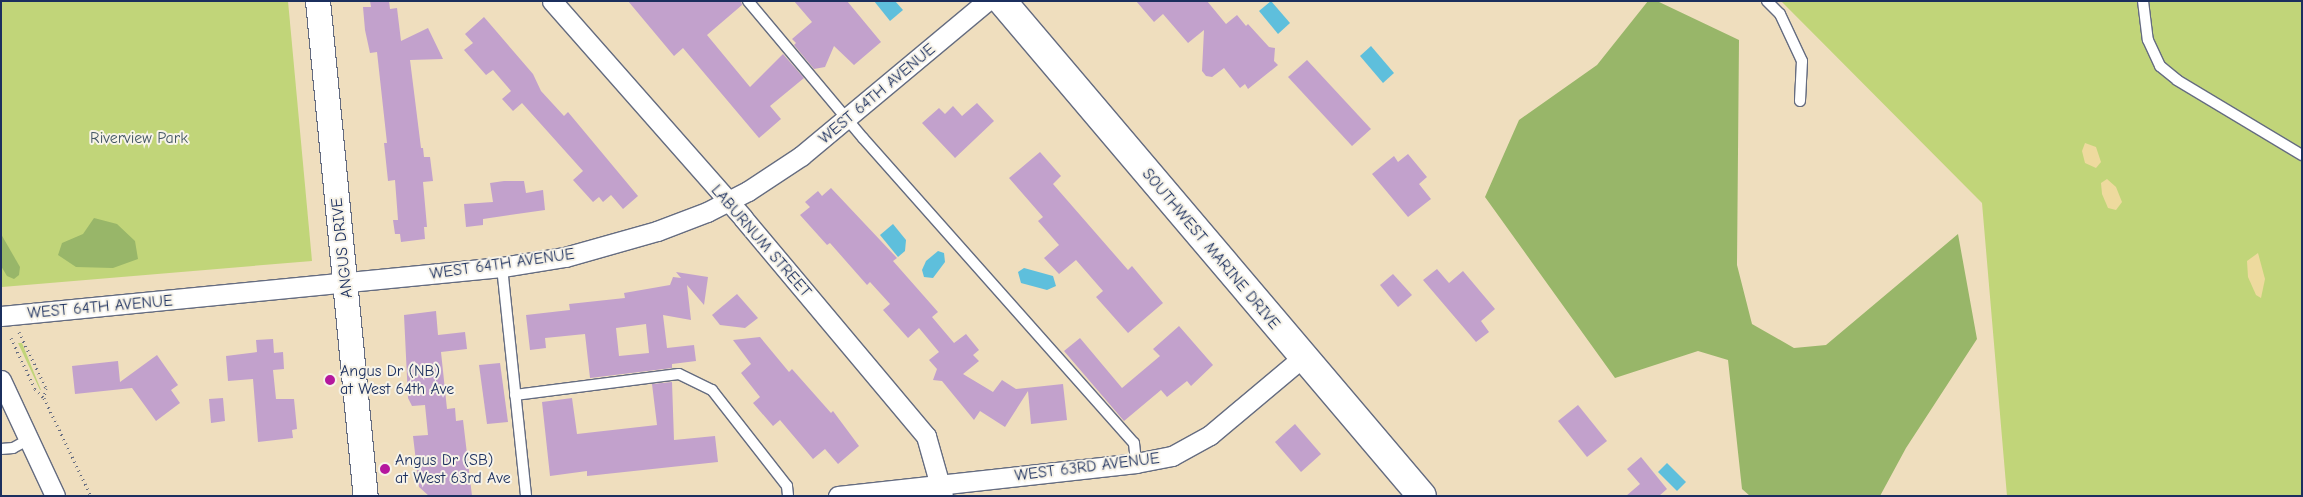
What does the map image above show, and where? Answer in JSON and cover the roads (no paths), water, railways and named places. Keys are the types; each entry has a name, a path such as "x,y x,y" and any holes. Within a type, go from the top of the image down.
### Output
{"main road":[{"name":"SOUTHWEST MARINE DRIVE","path":"1002,1 1422,496"}],"street":[{"name":"ANGUS DRIVE","path":"318,1 366,496"},
{"name":"LABURNUM STREET","path":"552,1 728,201 926,436 942,490"},
{"name":"WEST 64TH AVENUE","path":"1,316 502,267 565,257 657,232 728,201 801,156 848,120 987,1"},
{"name":"WEST 63RD AVENUE","path":"838,496 942,490 1172,456 1210,435 1303,358"},
{"path":"1,380 55,496"}],"lane":[{"path":"748,1 848,120 1134,443 1136,462"},
{"path":"1766,1 1780,14 1802,61 1800,101"},
{"path":"2143,1 2148,40 2160,66 2178,80 2302,155"},
{"path":"502,267 526,496"},
{"path":"515,396 678,374 712,390 787,486 788,496"},
{"path":"1,449 13,448 29,439"}],"water":[{"path":"874,1 895,1 903,10 890,21"},
{"path":"1271,1 1290,23 1278,34 1259,11"},
{"path":"1371,46 1394,73 1383,83 1360,56"},
{"path":"893,224 906,240 905,251 898,257 880,235"},
{"path":"938,251 944,253 945,262 933,278 924,277 922,270 926,261"},
{"path":"1024,268 1053,276 1056,286 1047,290 1021,283 1018,272"},
{"path":"1667,463 1686,482 1677,491 1658,472"}],"place":[{"name":"Angus Dr (NB) at West 64th Ave","path":"330,380"},
{"name":"Angus Dr (SB) at West 63rd Ave","path":"385,469"}],"park label":[{"name":"Riverview Park","path":"139,138"}]}
